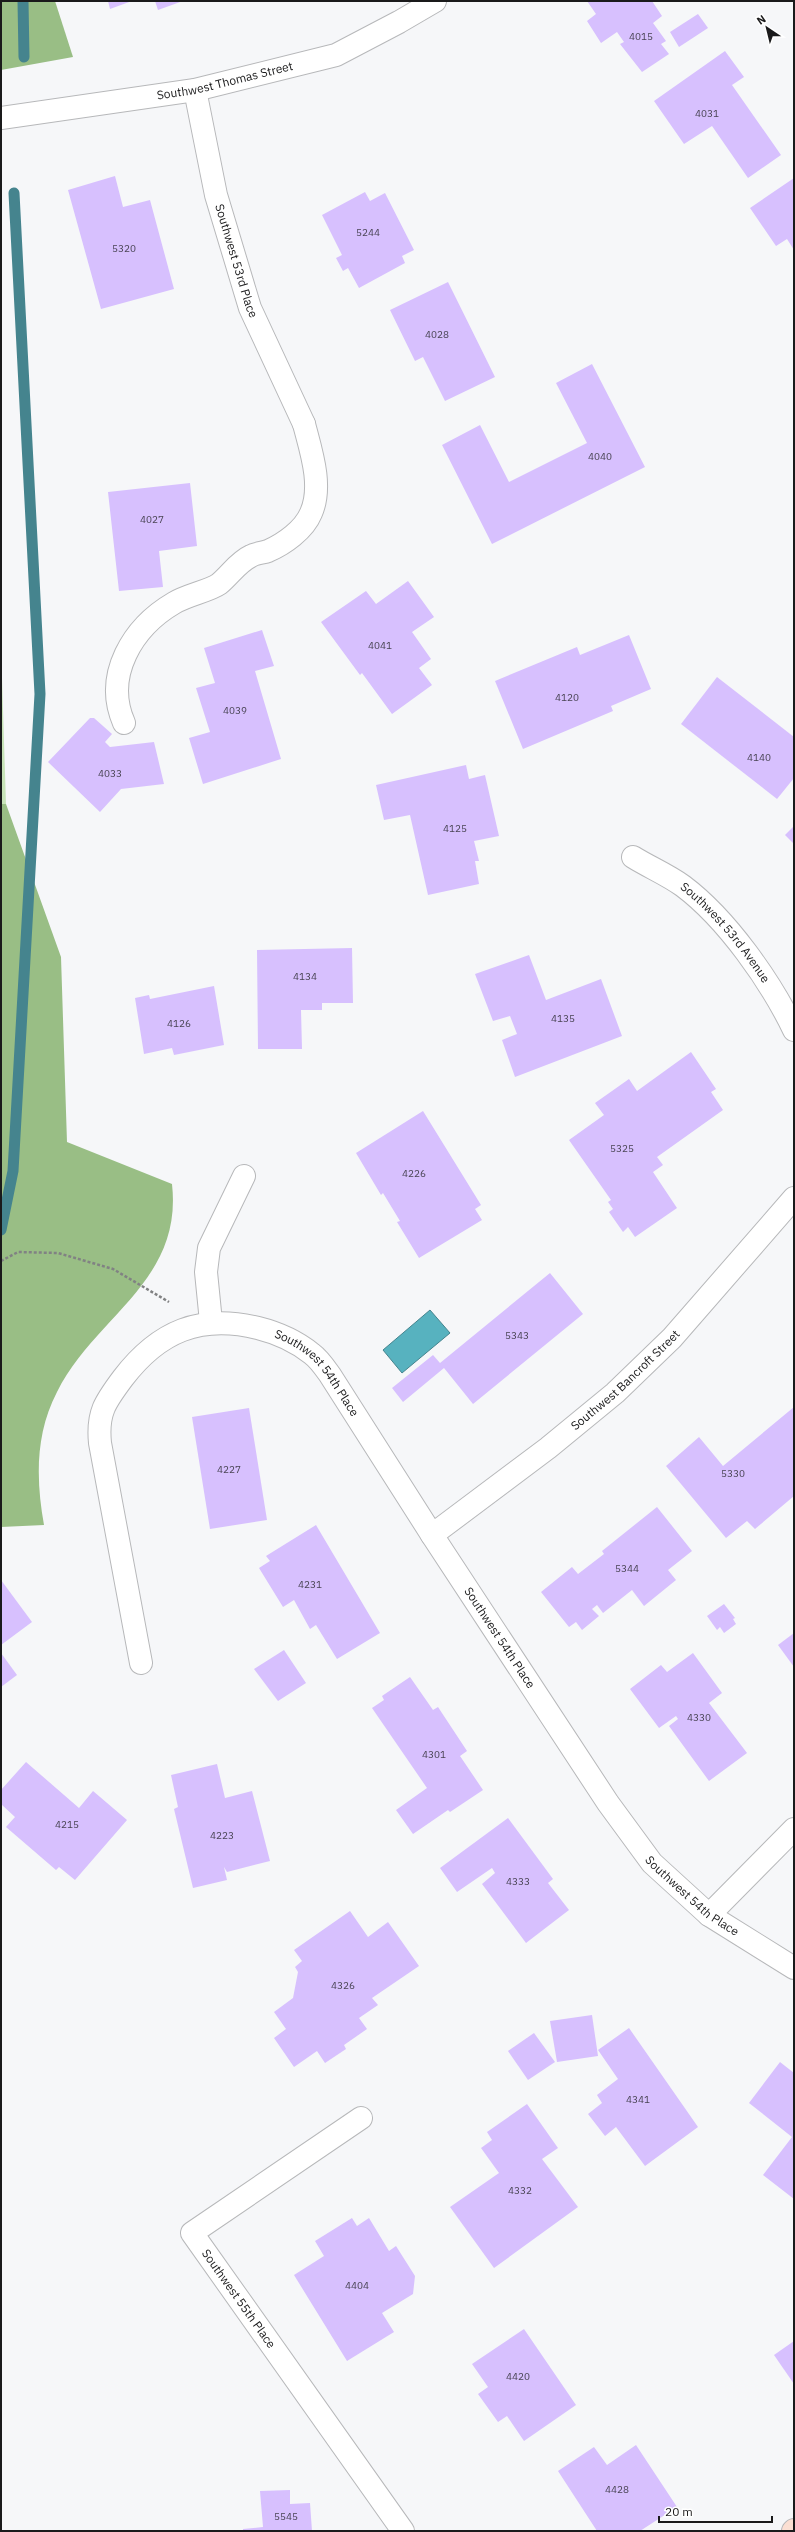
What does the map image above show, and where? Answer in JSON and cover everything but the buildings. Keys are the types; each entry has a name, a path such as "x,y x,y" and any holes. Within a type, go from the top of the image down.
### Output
{"street":[{"name":"Southwest Thomas Street","path":"1,118 196,90 336,55 435,1"},
{"name":"Southwest 53rd Place","path":"124,723 120,712 118,678 121,661 133,641 161,612 192,594 218,585 251,556 282,544 302,527 311,514 315,498 315,474 304,424 250,308 216,195 196,90"},
{"name":"Southwest 53rd Avenue","path":"633,857 683,886 728,930 781,1003 794,1030"},
{"path":"211,1322 206,1272 209,1248 244,1176"},
{"name":"Southwest Bancroft Street","path":"432,1535 548,1448 615,1393 672,1338 794,1198"},
{"name":"Southwest 54th Place","path":"141,1663 100,1444 98,1423 104,1405 133,1365 159,1341 182,1330 211,1322 245,1325 271,1332 293,1341 314,1355 330,1374 432,1535 608,1803 652,1863 709,1915 794,1968"},
{"path":"709,1915 794,1829"},
{"name":"Southwest 55th Place","path":"360,2118 192,2233 403,2531"}],"path":[{"path":"1,1261 18,1252 58,1253 106,1267 131,1278 152,1293 211,1322"}],"green space":[{"path":"1,1 55,1 73,57 1,70"},
{"path":"1,646 6,804 1,804"},
{"path":"1,804 6,804 61,957 67,1142 172,1184 172,1218 164,1247 150,1273 133,1296 73,1365 57,1392 50,1408 41,1441 39,1458 41,1508 44,1525 1,1527"}],"water":[{"path":"430,1310 450,1333 402,1373 383,1350"}],"waterway":[{"path":"23,1 24,57"},
{"path":"1,1230 13,1171 40,694 14,193"}]}
